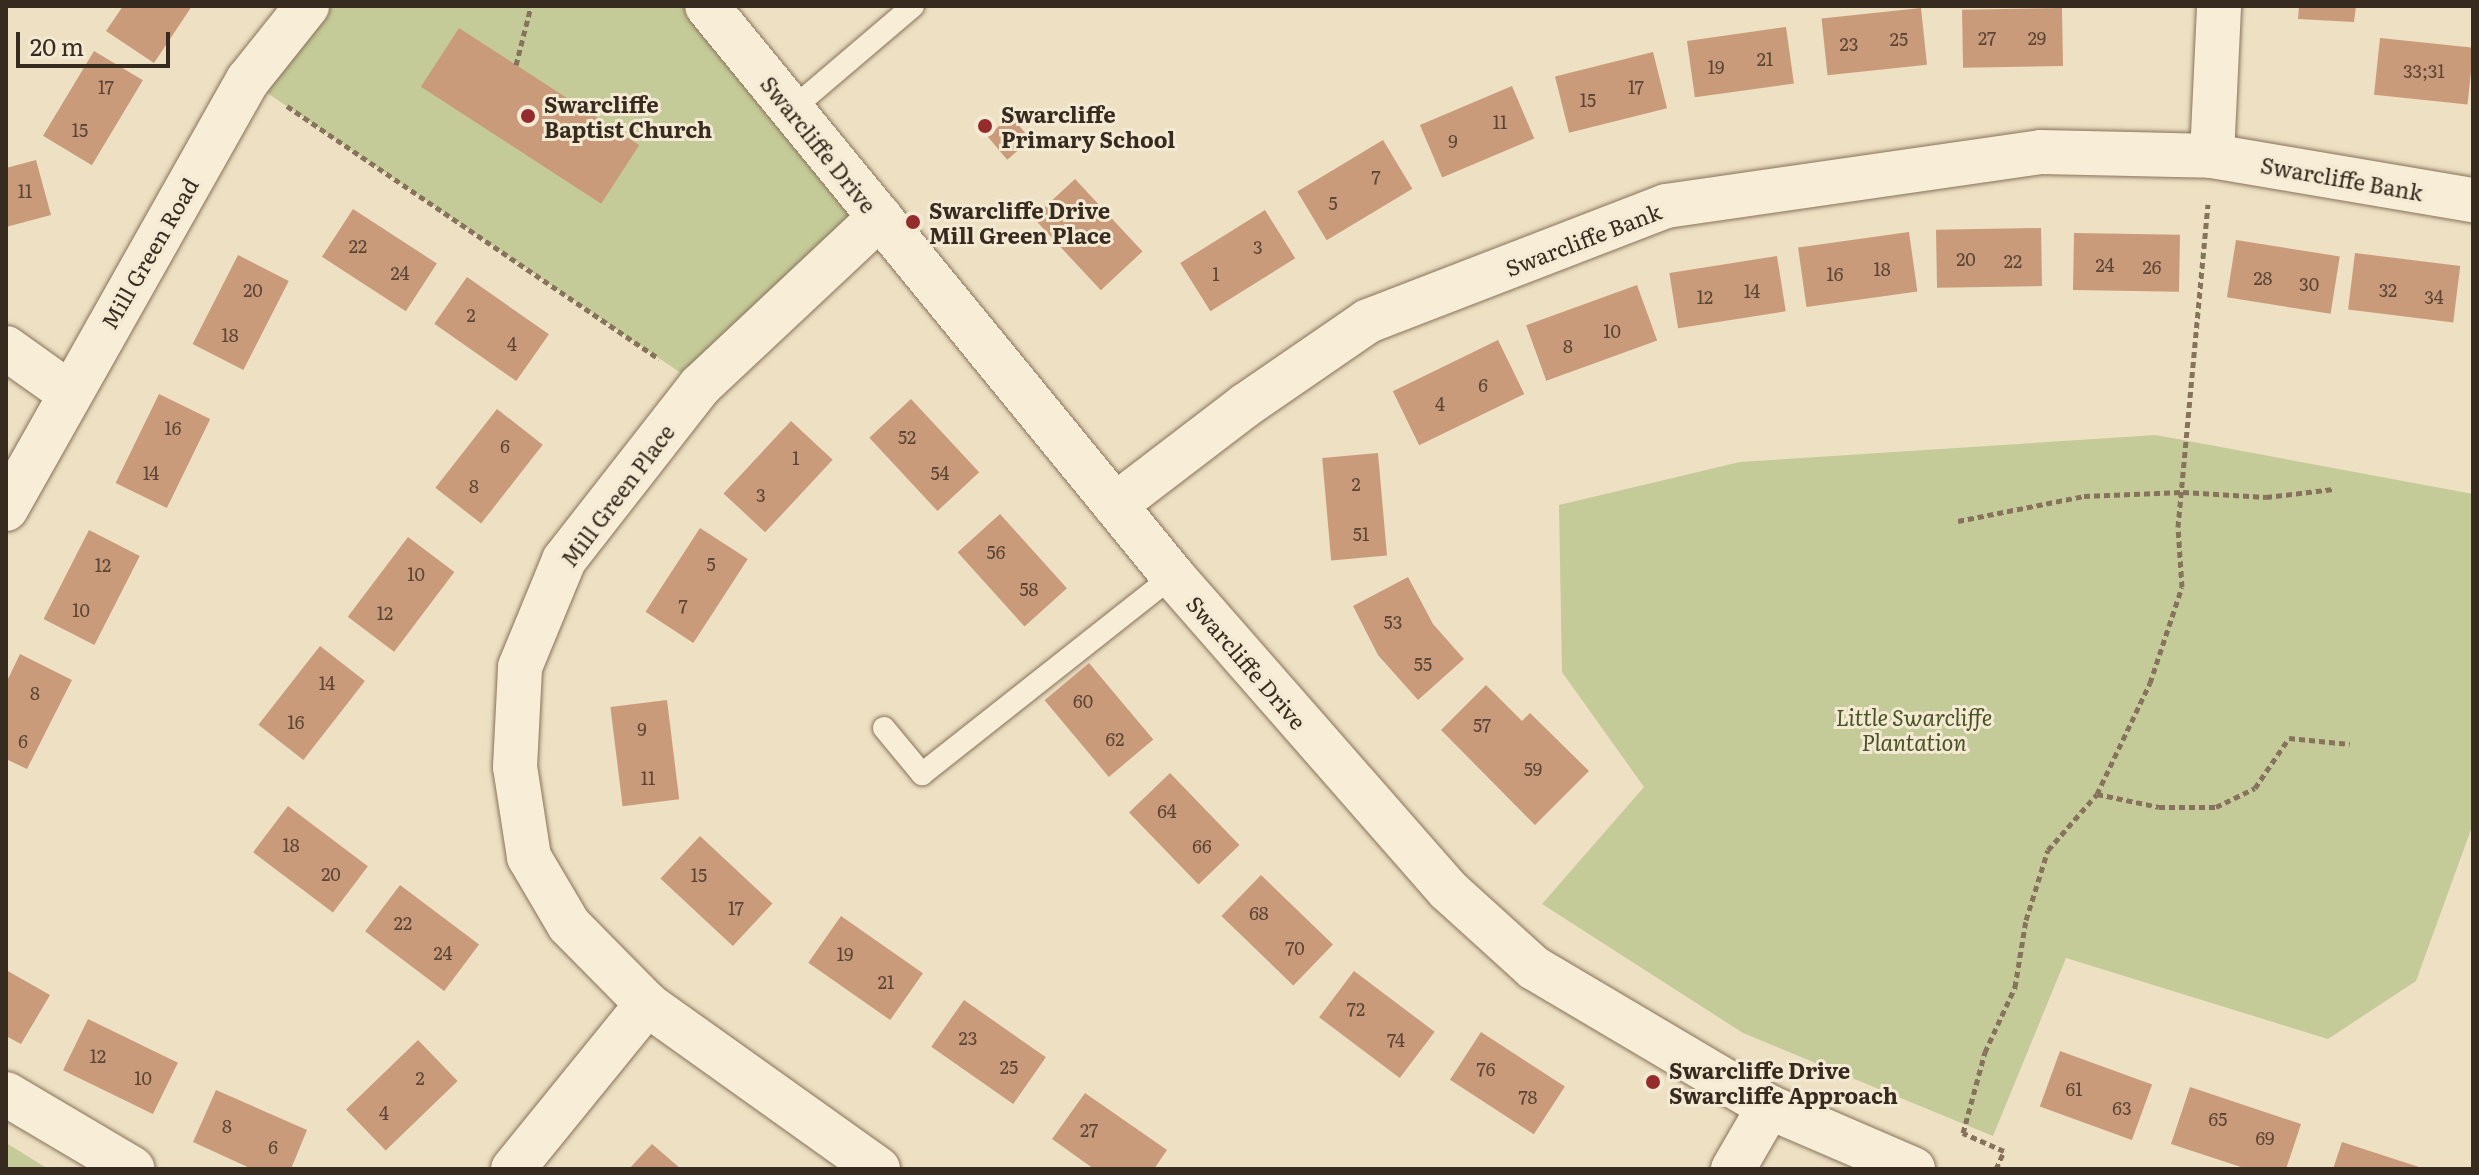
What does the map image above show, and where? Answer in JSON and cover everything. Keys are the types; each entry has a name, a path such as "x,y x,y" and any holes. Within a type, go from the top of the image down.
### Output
{"street":[{"name":"Mill Green Road","path":"6,509 248,80 307,6"},
{"name":"Swarcliffe Drive","path":"707,6 1173,576 1437,879 1534,968 1769,1107 1913,1169"},
{"path":"2212,156 2219,6"},
{"name":"Swarcliffe Bank","path":"1115,505 1246,405 1368,321 1666,206 2041,152 2212,156 2473,200"},
{"name":"Mill Green Place","path":"878,1169 647,1004 569,925 529,857 515,767 520,667 564,560 700,386 880,217"},
{"path":"6,348 69,393"},
{"path":"513,1169 647,1004"},
{"path":"6,1094 133,1169"},
{"path":"1733,1169 1769,1107"}],"lane":[{"path":"791,110 913,6"},
{"path":"884,728 922,774 1173,576"}],"path":[{"path":"516,65 531,6"},
{"path":"248,80 700,386"},
{"path":"1996,1169 2004,1151 1963,1133 1985,1052 2015,987 2026,920 2048,850 2097,794 2150,683 2182,587 2178,527 2187,471 2212,156"},
{"path":"1958,521 2084,496 2183,492 2266,497 2334,489"},
{"path":"2097,794 2159,807 2216,807 2255,788 2289,738 2350,744"}],"green space":[{"path":"307,6 707,6 880,217 700,386 248,80"},
{"name":"Little Swarcliffe Plantation","path":"2156,435 2473,494 2473,824 2416,981 2328,1039 2066,958 1993,1136 1743,1033 1542,904 1644,787 1562,672 1559,505 1740,462"},
{"path":"6,1143 16,1149 48,1169 6,1169"}],"building":[{"path":"123,6 192,6 154,63 106,31"},
{"path":"2299,6 2356,6 2354,22 2298,19"},
{"path":"1921,8 1927,65 1828,75 1822,18"},
{"path":"2062,8 2063,66 1963,68 1962,10"},
{"path":"1786,27 1794,83 1695,97 1687,41"},
{"name":"Swarcliffe Baptist Church","path":"459,28 639,145 601,204 421,87"},
{"path":"2380,38 2473,48 2468,105 2374,95"},
{"path":"94,51 143,80 92,165 43,136"},
{"path":"1653,52 1667,108 1569,133 1555,76"},
{"path":"1512,86 1534,138 1442,178 1420,125"},
{"path":"1011,116 1031,140 1007,160 987,136"},
{"path":"1383,140 1412,189 1327,240 1297,192"},
{"path":"36,160 51,215 6,227 6,168"},
{"path":"1075,179 1143,251 1101,290 1033,218"},
{"path":"353,209 437,263 406,311 322,257"},
{"path":"1265,210 1295,258 1210,311 1180,263"},
{"path":"2041,228 2042,286 1937,288 1936,230"},
{"path":"1909,232 1917,291 1806,307 1798,248"},
{"path":"2074,233 2180,235 2179,292 2073,290"},
{"path":"2236,240 2340,256 2331,314 2227,297"},
{"path":"2355,253 2460,266 2453,322 2348,310"},
{"path":"238,255 289,281 243,370 193,344"},
{"path":"1777,256 1786,311 1678,328 1669,273"},
{"path":"467,277 549,334 516,381 434,324"},
{"path":"1637,285 1657,340 1546,381 1526,325"},
{"path":"1498,340 1524,394 1419,445 1393,391"},
{"path":"159,394 210,419 167,508 116,483"},
{"path":"911,399 979,472 938,511 869,438"},
{"path":"497,409 543,445 481,524 435,488"},
{"path":"791,421 833,460 765,532 723,493"},
{"path":"1378,453 1387,556 1331,560 1322,458"},
{"path":"1000,514 1067,588 1025,626 958,552"},
{"path":"700,528 748,559 693,643 646,612"},
{"path":"89,530 140,556 94,645 44,619"},
{"path":"408,537 454,572 394,652 348,617"},
{"path":"1408,577 1433,624 1464,659 1418,700 1378,655 1353,606"},
{"path":"320,646 365,681 303,760 258,725"},
{"path":"20,654 72,680 27,769 6,759 6,683"},
{"path":"1089,663 1153,740 1109,777 1045,700"},
{"path":"1486,685 1522,721 1530,713 1589,771 1535,825 1441,730"},
{"path":"667,700 679,799 623,806 610,707"},
{"path":"1170,773 1239,845 1198,885 1129,813"},
{"path":"288,806 368,866 333,913 253,852"},
{"path":"700,836 772,904 733,946 660,878"},
{"path":"1261,875 1333,944 1293,985 1221,916"},
{"path":"400,885 479,945 444,991 365,931"},
{"path":"841,916 923,973 890,1020 808,963"},
{"path":"6,970 50,995 21,1044 6,1036"},
{"path":"1354,971 1435,1032 1400,1078 1319,1017"},
{"path":"964,1000 1046,1057 1013,1104 931,1047"},
{"path":"88,1019 178,1063 153,1114 63,1070"},
{"path":"1481,1032 1565,1086 1534,1134 1450,1080"},
{"path":"418,1040 458,1081 386,1150 346,1109"},
{"path":"2060,1051 2152,1085 2132,1140 2040,1106"},
{"path":"2190,1087 2301,1124 2286,1169 2247,1169 2171,1144"},
{"path":"216,1090 307,1130 291,1169 252,1169 193,1142"},
{"path":"1085,1093 1167,1150 1154,1169 1094,1169 1052,1139"},
{"path":"2342,1142 2422,1168 2422,1169 2333,1169"},
{"path":"652,1144 681,1169 629,1169"}],"place":[{"name":"Swarcliffe Baptist Church","path":"528,116"},
{"name":"Swarcliffe Primary School","path":"985,126"},
{"name":"Swarcliffe Drive Mill Green Place","path":"913,222"},
{"name":"Swarcliffe Drive Swarcliffe Approach","path":"1653,1082"}]}
